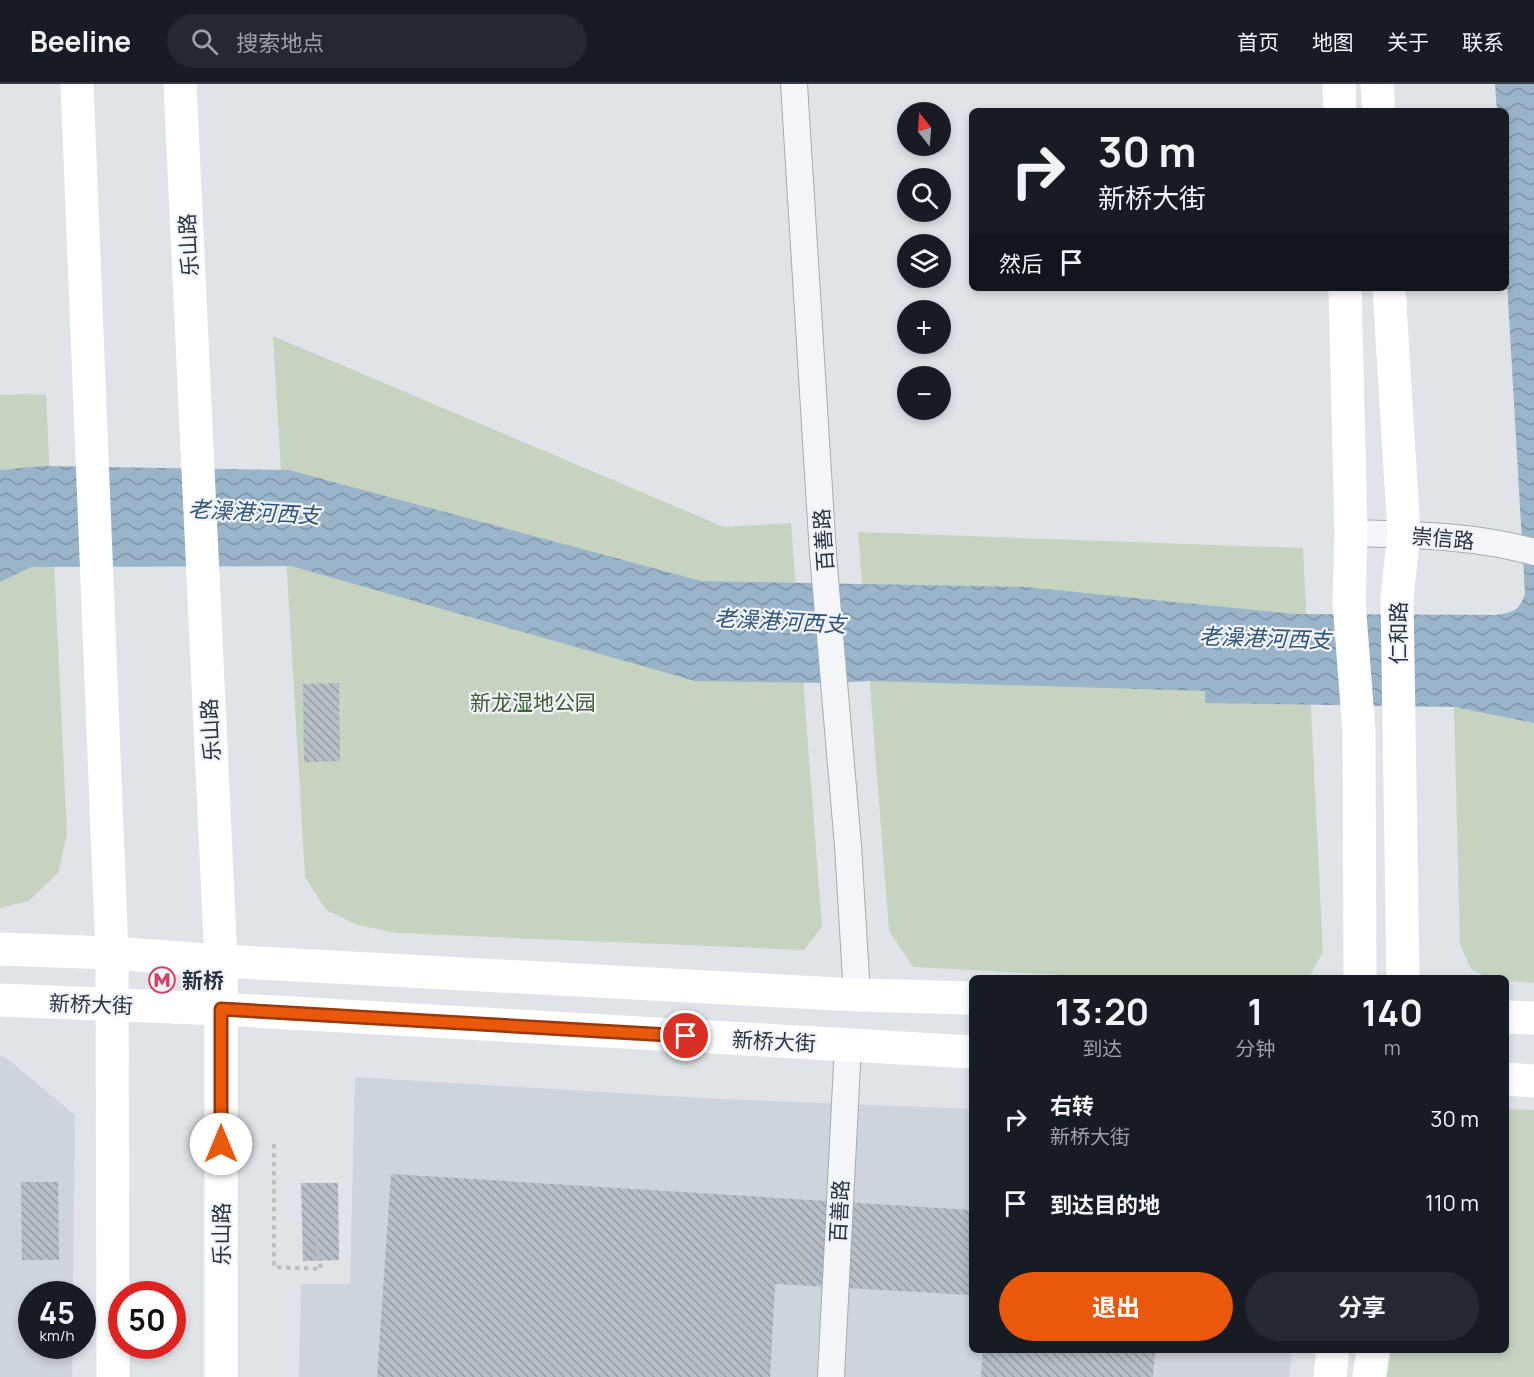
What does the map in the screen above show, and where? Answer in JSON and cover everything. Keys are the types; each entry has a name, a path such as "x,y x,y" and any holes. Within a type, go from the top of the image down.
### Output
{"street":[{"path":"77,84 112,953 113,1377"},
{"name":"乐山路","path":"180,84 220,961 221,1377"},
{"name":"百善路","path":"794,84 824,554 848,846 857,995"},
{"path":"1339,84 1340,108"},
{"path":"1377,84 1379,108"},
{"name":"仁和路","path":"1344,291 1351,533 1349,602 1359,732 1360,975"},
{"name":"仁和路","path":"1389,291 1404,534 1397,597 1403,975"},
{"name":"崇信路","path":"1351,533 1446,536 1522,549"},
{"path":"0,950 112,953 220,961 857,995 969,998"},
{"name":"新桥大街","path":"0,1000 221,1009 969,1052"},
{"path":"1509,1017 1534,1018"},
{"name":"百善路","path":"831,1377 848,1045"},
{"path":"1509,1079 1534,1081"},
{"path":"1330,1377 1333,1353"},
{"path":"1369,1377 1373,1353"}],"path":[{"path":"274,1144 274,1267 321,1269 312,1217"}],"shaded area":[{"path":"0,1056 5,1057 75,1115 73,1281 18,1281 18,1359 73,1359 72,1377 0,1377"},
{"path":"355,1077 702,1098 969,1109 969,1353 1292,1353 1289,1377 299,1377 301,1284 350,1284"}],"green space":[{"name":"新龙湿地公园","path":"273,336 724,527 791,523 822,927 804,950 397,933 358,925 326,910 305,877"},
{"path":"0,395 46,395 67,834 58,873 29,901 0,908"},
{"path":"858,532 1303,548 1323,952 1310,975 1064,975 913,967 889,931"},
{"path":"1454,707 1534,723 1534,983 1509,981 1509,975 1482,975 1471,969 1460,944"},
{"path":"1509,1109 1534,1110 1534,1377 1387,1377 1391,1353 1509,1353"}],"water":[{"name":"老澡港河西支","path":"1495,84 1534,84 1534,723 1454,707 1205,703 1205,691 871,681 825,683 695,681 291,566 31,567 0,582 0,470 43,466 289,470 701,581 1026,587 1294,614 1495,615 1511,612 1517,608 1525,594 1508,291 1509,108 1497,108"}],"building":[{"path":"339,683 340,761 304,762 303,684"},
{"path":"391,1174 969,1210 969,1295 775,1284 770,1377 377,1377"},
{"path":"21,1182 58,1182 59,1260 22,1260"},
{"path":"301,1183 338,1183 339,1260 303,1261"},
{"path":"983,1353 1155,1353 1153,1377 981,1377"}],"place":[{"name":"新桥","path":"162,980"}],"route":[{"path":"221,1144 221,1009 686,1036"}]}
